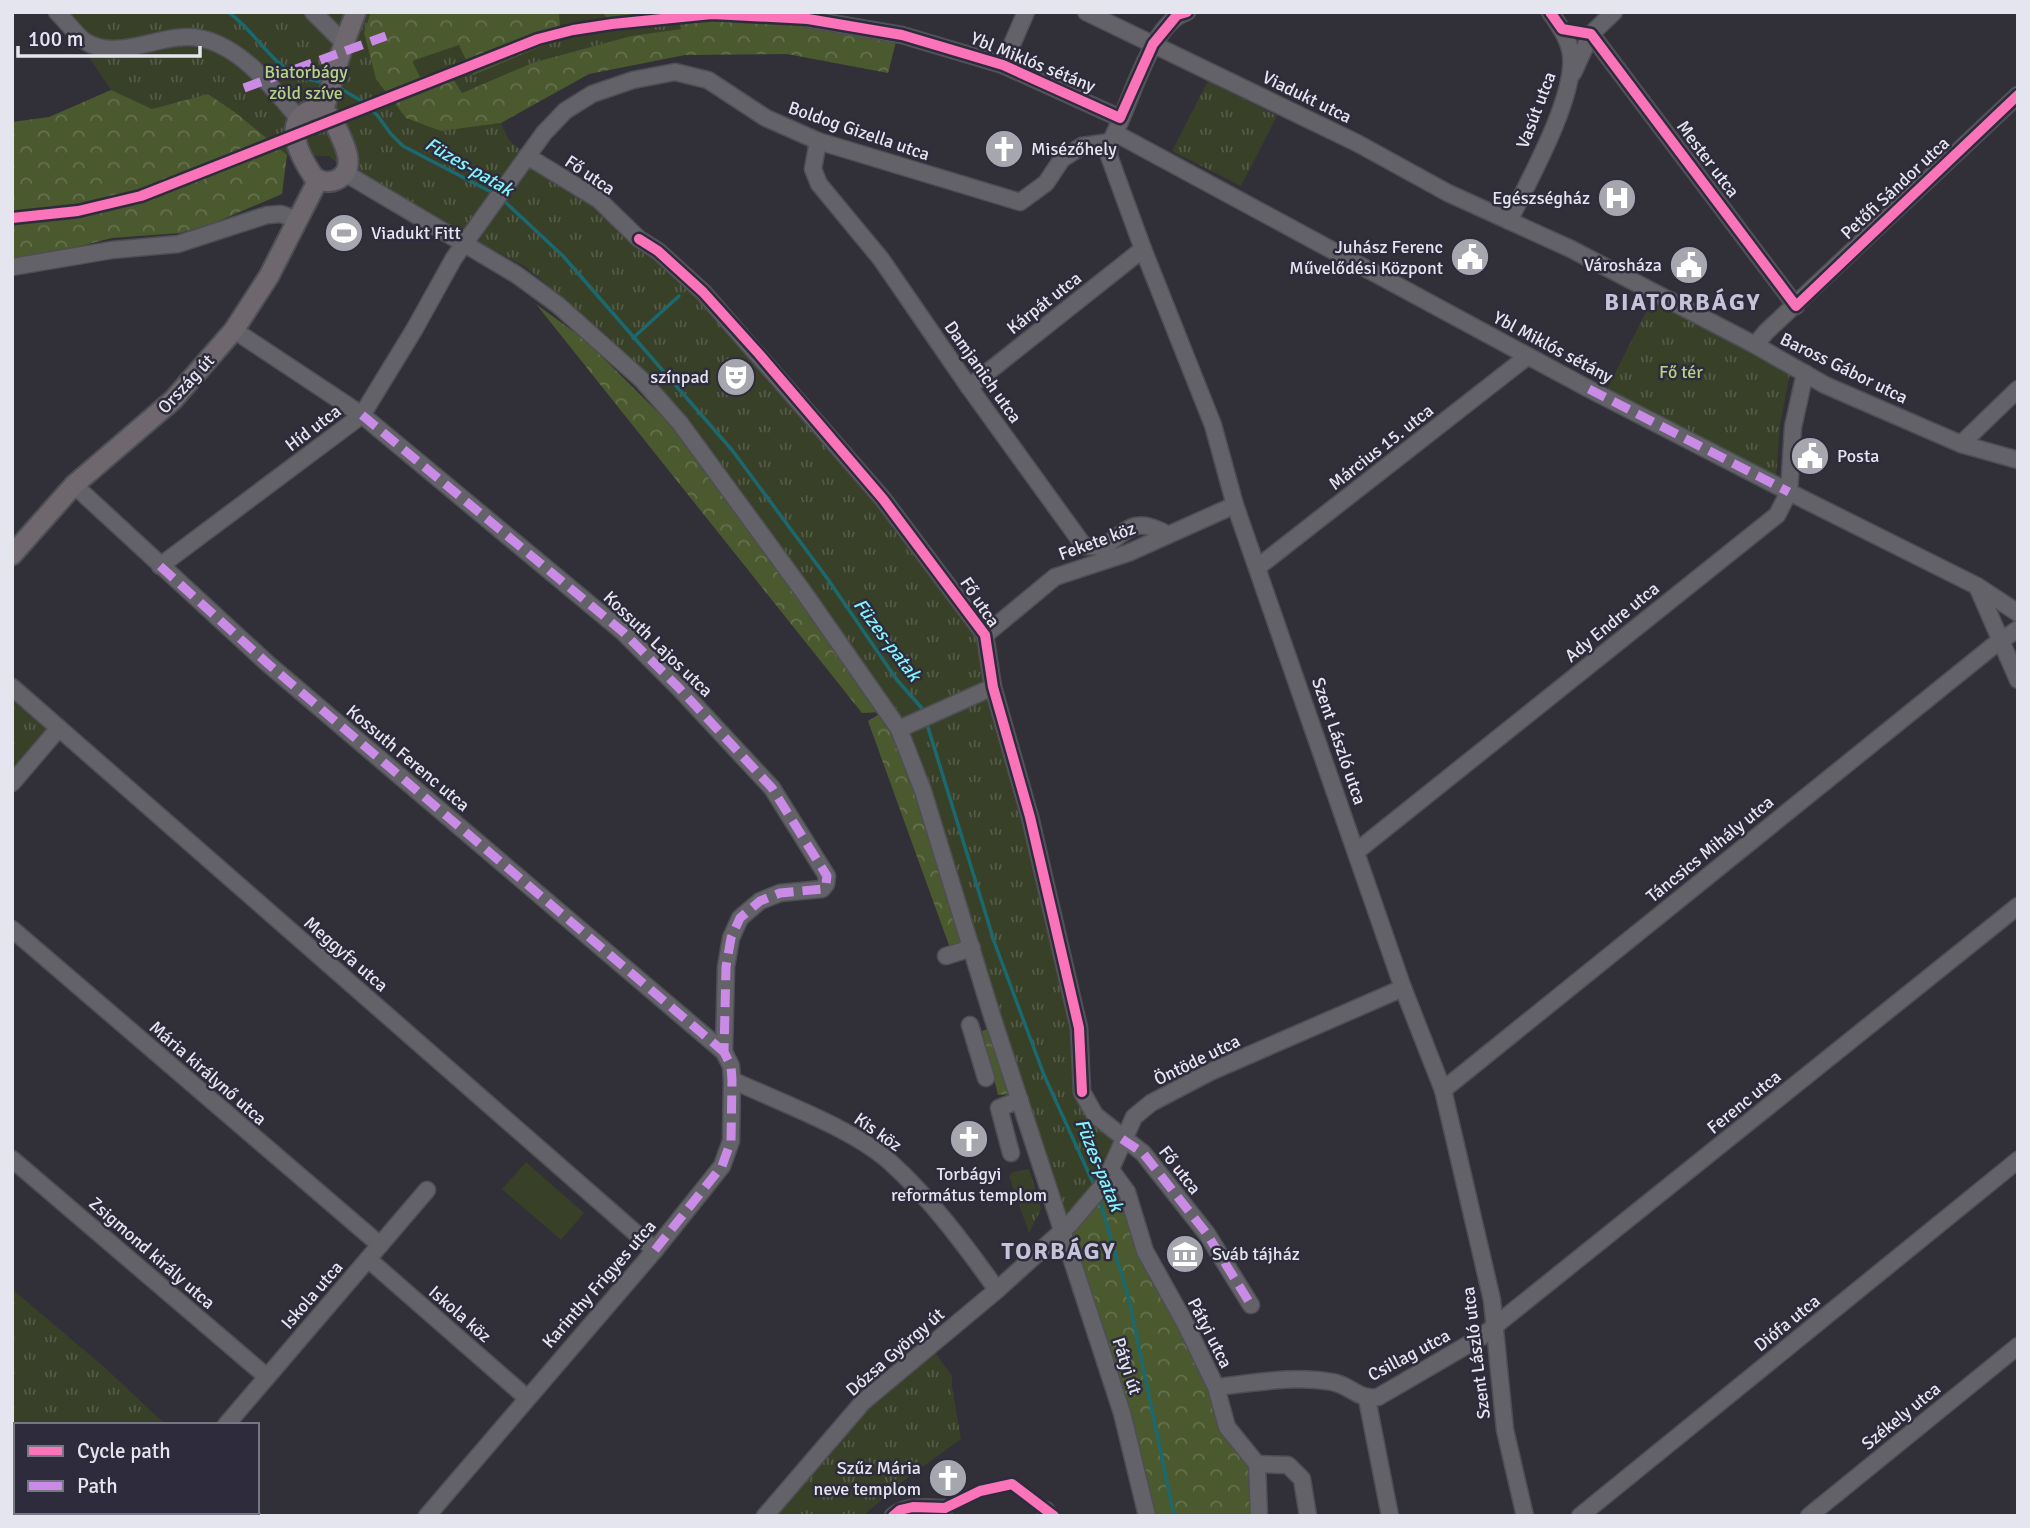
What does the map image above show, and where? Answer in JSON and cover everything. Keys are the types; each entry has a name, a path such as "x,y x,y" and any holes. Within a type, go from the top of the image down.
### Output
{"main road":[{"path":"323,111 356,12"},
{"path":"312,110 323,111 333,120 347,154 348,165 345,173 330,183 318,180 310,172 294,129 298,118 312,110"},
{"name":"Ország út","path":"12,555 74,485 173,400 234,330 270,276 318,180"}],"street":[{"path":"57,12 84,40 101,47 118,49 172,38 199,38 230,51 263,77 298,118"},
{"path":"313,12 344,43"},
{"name":"Ybl Miklós sétány","path":"1003,65 1026,12"},
{"name":"Viadukt utca","path":"1086,12 1357,143 1448,193 1508,221"},
{"path":"1115,131 1153,44 1177,15 1187,12"},
{"name":"Vasút utca","path":"1508,221 1556,121 1571,77 1571,53 1562,29 1549,12"},
{"path":"1571,77 1591,34 1615,12"},
{"name":"Ybl Miklós sétány","path":"808,19 902,35 1003,65 1115,131 1528,356 1977,586 2018,613"},
{"path":"1562,29 1591,34"},
{"name":"Mester utca","path":"1591,34 1796,306"},
{"name":"Boldog Gizella utca","path":"527,156 565,111 593,94 633,80 675,72 708,80 766,118 818,141 1020,202 1046,183 1062,159 1082,146 1115,131"},
{"name":"Petőfi Sándor utca","path":"1755,345 2018,95"},
{"name":"Szent László utca","path":"1115,131 1109,156 1119,187 1213,425 1236,505 1403,988 1443,1090 1492,1300 1505,1430 1524,1516"},
{"name":"Damjanich utca","path":"818,141 813,169 819,184 881,259 1084,546 1104,548 1131,526 1151,525 1167,534"},
{"path":"465,244 527,156"},
{"name":"Fő utca","path":"527,156 599,200 639,239 658,251 703,292 883,499 985,635 993,687 1030,817 1079,1028 1082,1092 1095,1115 1143,1153 1207,1234 1251,1305"},
{"path":"345,173 517,275 558,305 649,388 688,434 906,726 923,791 1063,1231"},
{"path":"12,267 112,250 178,244 267,215 281,214 298,220"},
{"name":"Baross Gábor utca","path":"1508,221 1571,249 1805,373 1879,409 1961,444 2018,460"},
{"name":"Híd utca","path":"160,566 362,415 414,330 443,275 465,244"},
{"name":"Kárpát utca","path":"969,387 1143,250"},
{"name":"Kossuth Lajos utca","path":"234,330 362,415 623,632 772,788 824,869 827,884 813,892 780,894 760,901 740,918 731,938 726,967 724,1052"},
{"name":"Március 15. utca","path":"1258,567 1528,356"},
{"path":"1789,492 1793,427 1805,373"},
{"path":"1961,444 2018,389"},
{"name":"Kossuth Ferenc utca","path":"74,485 267,663 724,1052"},
{"name":"Ady Endre utca","path":"1357,851 1777,515 1789,492"},
{"name":"Fekete köz","path":"985,635 1055,577 1128,553 1236,505"},
{"path":"1977,586 2018,680"},
{"name":"Táncsics Mihály utca","path":"1443,1090 2001,639 2018,629"},
{"name":"Meggyfa utca","path":"12,687 655,1250"},
{"path":"906,726 993,687"},
{"path":"12,783 59,728"},
{"name":"Ferenc utca","path":"1493,1328 2018,905"},
{"name":"Mária királynő utca","path":"12,929 380,1245"},
{"path":"946,956 972,948"},
{"name":"Öntöde utca","path":"1063,1231 1108,1177 1122,1139 1134,1117 1151,1103 1210,1072 1403,988"},
{"path":"971,1025 986,1078"},
{"name":"Karinthy Frigyes utca","path":"428,1516 655,1250 722,1166 731,1141 731,1066 724,1052"},
{"name":"Kis köz","path":"732,1080 842,1130 889,1160 958,1237 997,1290"},
{"path":"1011,1153 999,1108 1020,1100"},
{"name":"Zsigmond király utca","path":"12,1159 267,1377"},
{"name":"Diófa utca","path":"1580,1516 2018,1160"},
{"name":"Pátyi utca","path":"1108,1177 1127,1192 1145,1251 1185,1323 1216,1387 1227,1427 1257,1464"},
{"name":"Iskola utca","path":"228,1423 427,1190"},
{"name":"Dózsa György út","path":"765,1516 863,1402 1063,1231"},
{"name":"Pátyi út","path":"1063,1231 1122,1413 1147,1516"},
{"name":"Iskola köz","path":"368,1259 527,1398"},
{"name":"Csillag utca","path":"1216,1387 1294,1378 1335,1382 1367,1399 1378,1397 1493,1328"},
{"name":"Székely utca","path":"1809,1516 2018,1346"},
{"path":"1367,1399 1390,1516"},
{"path":"1259,1516 1257,1464 1288,1465 1302,1479 1308,1516"},
{"path":"893,1516 900,1510 913,1507 945,1508"}],"green space":[{"name":"Biatorbágy zöld szíve","path":"59,12 371,12 364,32 441,131 501,123 509,140 527,156 591,195 759,354 985,635 1077,1028 1082,1092 1122,1139 1104,1184 1063,1231 928,785 685,419 611,339 526,267 351,176 329,156 287,155 208,94 152,109 111,90"},
{"path":"371,12 559,12 561,38 473,75 459,45 412,61 420,77 447,69 462,93 532,63 631,36 681,29 676,12 724,12 723,16 825,20 899,30 888,73 787,54 685,55 589,74 501,123 441,131 406,118 376,79 364,32"},
{"path":"559,12 602,12 615,28 648,21 644,12 676,12 681,29 631,36 532,63 462,93 420,77 411,61 459,45 473,74 561,38"},
{"path":"602,12 644,12 649,22 615,28"},
{"path":"1208,81 1277,116 1241,186 1172,151"},
{"path":"111,90 152,109 208,94 287,155 282,194 214,223 180,233 112,238 12,261 12,122 49,117"},
{"name":"Fő tér","path":"1653,302 1790,374 1780,424 1776,477 1607,389"},
{"path":"536,304 585,340 675,429 881,712 862,713"},
{"path":"12,687 59,728 12,783"},
{"path":"886,710 939,842 966,944 950,948 868,721"},
{"path":"996,1026 1011,1094 998,1095 982,1031"},
{"path":"526,1162 584,1213 561,1240 502,1189"},
{"path":"1029,1169 1041,1209 1029,1233 1009,1176 1012,1172"},
{"path":"1118,1179 1248,1466 1254,1516 1153,1516 1070,1224"},
{"path":"12,1289 104,1367 164,1423 14,1423 14,1514 261,1513 260,1516 12,1516"},
{"path":"930,1346 952,1376 961,1439 903,1481 863,1516 765,1516 863,1402"}],"waterway":[{"name":"Füzes-patak","path":"228,12 282,66 304,78 326,83"},
{"name":"Füzes-patak","path":"336,86 360,100 377,115 403,146 493,193"},
{"name":"Füzes-patak","path":"502,199 563,256 732,450 924,714"},
{"path":"633,338 679,296"},
{"name":"Füzes-patak","path":"926,721 995,944 1044,1075 1095,1187"},
{"name":"Füzes-patak","path":"1099,1198 1129,1300 1174,1516"}],"marked path":[{"path":"244,88 386,36"},
{"path":"1589,389 1789,492"},
{"path":"362,415 623,632 772,788 827,876 822,889 780,893 760,901 740,918 731,938 726,967 724,1052 731,1066 731,1141 722,1166 655,1250"},
{"path":"160,566 267,663 724,1052"},
{"path":"1122,1139 1143,1153 1207,1234 1251,1305"}],"cycle path":[{"path":"12,218 78,211 141,196 538,39 612,24 712,14 808,19 902,35 1003,65 1120,118 1153,44 1177,15 1187,12"},
{"path":"1550,12 1562,29 1591,34 1796,306 2018,95"},
{"path":"639,239 658,251 703,292 759,354 883,499 985,635 993,687 1030,817 1079,1028 1082,1092"},
{"path":"893,1516 900,1510 913,1507 945,1508 980,1491 1012,1484 1054,1516"}],"place":[{"name":"Misézőhely","path":"1004,149"},
{"name":"Egészségház","path":"1617,198"},
{"name":"Viadukt Fitt","path":"344,233"},
{"name":"Juhász Ferenc Művelődési Központ","path":"1470,257"},
{"name":"Városháza","path":"1689,265"},
{"name":"színpad","path":"736,377"},
{"name":"Posta","path":"1810,456"},
{"name":"Torbágyi református templom","path":"969,1139"},
{"name":"Sváb tájház","path":"1185,1254"},
{"name":"Szűz Mária neve templom","path":"948,1478"}],"district":[{"name":"BIATORBÁGY","path":"1683,302"},
{"name":"TORBÁGY","path":"1059,1251"}]}
